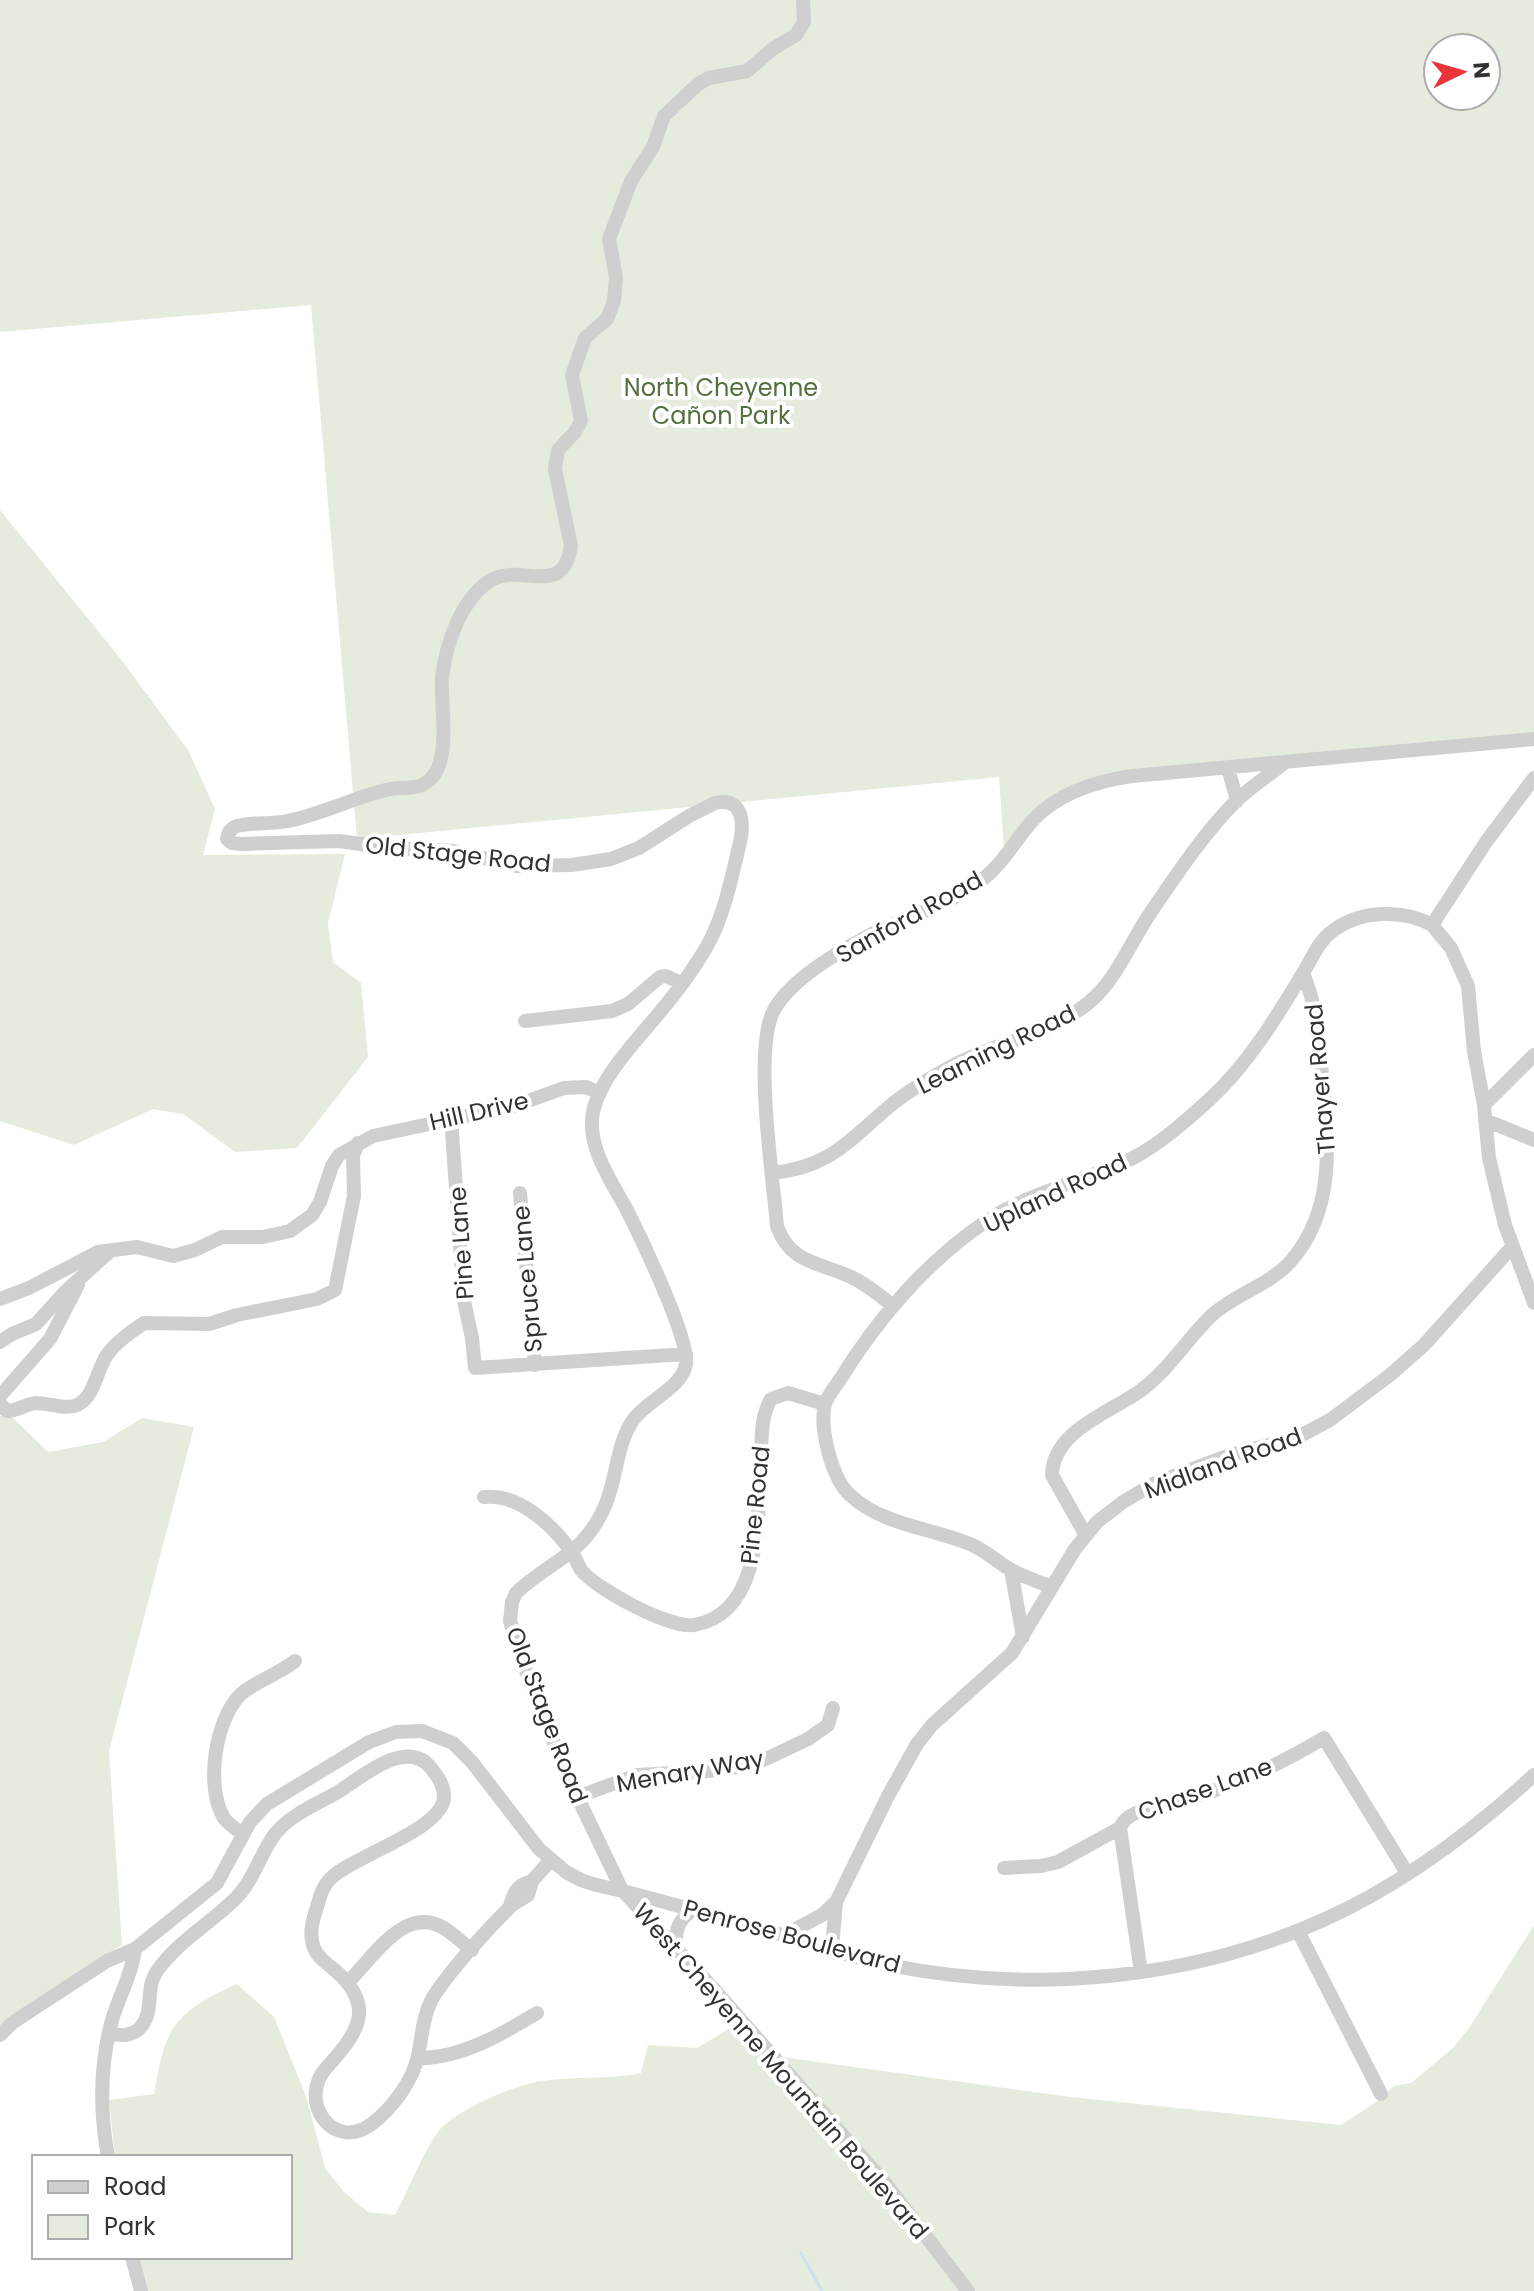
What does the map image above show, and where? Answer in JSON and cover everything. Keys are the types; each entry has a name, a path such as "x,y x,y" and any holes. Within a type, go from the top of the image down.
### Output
{"street":[{"name":"Old Stage Road","path":"622,1890 547,1727 510,1621 512,1602 516,1593 572,1553 599,1519 629,1426 645,1406 685,1369 686,1354 648,1254 594,1141 591,1125 600,1093 621,1060 706,948 724,906 743,826 739,809 725,801 715,803 625,854 572,865 525,867 454,851 389,848 339,841 241,844 227,839 234,827 284,822 387,790 422,786 438,771 443,747 445,658 468,602 482,587 504,575 555,575 570,555 555,459 558,450 581,421 572,375 585,338 607,319 614,301 616,277 609,239 631,181 653,147 664,116 709,78 747,71 774,48 796,35 804,22 803,0"},
{"name":"Sanford Road","path":"893,1306 857,1279 805,1260 785,1245 777,1226 763,1049 774,1010 791,988 854,944 952,899 978,883 999,864 1035,818 1078,790 1107,780 1534,739"},
{"name":"Leaming Road","path":"773,1173 797,1170 828,1158 893,1103 924,1082 978,1054 1048,1027 1090,1001 1109,980 1176,877 1237,801 1284,763"},
{"path":"1228,768 1237,801"},
{"path":"1534,778 1486,842 1432,925 1444,936 1459,960 1468,986 1476,1071 1492,1171 1512,1247 1534,1303"},
{"name":"Upland Road","path":"825,1404 851,1361 893,1306 921,1276 992,1218 1132,1158 1190,1117 1242,1066 1317,947 1337,927 1366,916 1393,914 1422,919 1432,925"},
{"name":"Thayer Road","path":"1085,1534 1052,1475 1052,1465 1061,1447 1166,1370 1208,1319 1222,1307 1282,1271 1301,1249 1318,1214 1328,1168 1327,1128 1314,998 1303,973"},
{"path":"525,1021 612,1011 628,1004 660,977 666,976 681,983"},
{"path":"1484,1113 1534,1055"},
{"name":"Hill Drive","path":"358,1142 451,1118 514,1106 564,1088 586,1087 600,1093"},
{"path":"1484,1113 1534,1140"},
{"name":"Pine Lane","path":"451,1118 464,1301 475,1368 535,1365"},
{"path":"0,1299 29,1288 98,1252 137,1247 173,1256 222,1237 263,1237 290,1231 312,1215 320,1202 332,1166 339,1155 358,1142"},
{"path":"0,1404 7,1411 14,1411 28,1404 67,1407 79,1404 92,1388 109,1351 144,1323 209,1324 237,1315 317,1299 335,1290 354,1196 353,1156 358,1142"},
{"name":"Spruce Lane","path":"520,1193 535,1365"},
{"name":"Midland Road","path":"785,1935 822,1915 836,1902 917,1744 932,1725 1001,1665 1023,1637 1085,1534 1123,1502 1155,1483 1227,1456 1298,1437 1347,1409 1424,1345 1512,1247"},
{"path":"0,1342 36,1324 65,1292 113,1249"},
{"path":"0,1396 50,1339 79,1281"},
{"path":"535,1365 686,1354"},
{"name":"Pine Road","path":"484,1497 506,1498 532,1512 572,1553 580,1569 592,1581 665,1621 685,1626 721,1616 738,1598 752,1561 763,1419 771,1399 781,1394 825,1404"},
{"path":"825,1404 825,1426 832,1464 843,1487 852,1497 892,1519 972,1545 991,1554 1011,1570 1052,1587"},
{"path":"1011,1570 1023,1637"},
{"path":"243,1834 227,1822 218,1803 214,1770 219,1735 231,1707 244,1691 278,1674 295,1661"},
{"name":"Menary Way","path":"577,1797 637,1775 708,1771 744,1766 768,1758 808,1739 828,1725 833,1708"},
{"path":"0,2035 12,2023 107,1961 135,1949 217,1883 243,1834 267,1804 369,1742 396,1732 422,1731 453,1743 472,1762 550,1861 532,1881 520,1885 513,1893 510,1906 432,1999 418,2058 405,2086 373,2123 355,2132 344,2133 327,2123 317,2106 317,2079 354,2034 360,2006 348,1982 319,1957 312,1942 313,1921 322,1892 332,1876 427,1822 442,1807 441,1782 430,1767 417,1757 407,1755 387,1762 284,1825 270,1841 243,1890 156,1972 150,1989 150,2010 140,2027 125,2036 109,2034"},
{"name":"Chase Lane","path":"1141,1972 1120,1828 1123,1821 1137,1812 1215,1790 1277,1765 1324,1738 1407,1873"},
{"name":"Penrose Boulevard","path":"550,1861 581,1880 890,1965 985,1977 1069,1978 1141,1972 1228,1953 1298,1931 1353,1906 1479,1824 1534,1775"},
{"path":"1004,1868 1058,1862 1120,1828"},
{"name":"West Cheyenne Mountain Boulevard","path":"622,1890 886,2184 968,2291"},
{"name":"Midland Road","path":"832,1949 836,1902"},
{"path":"675,1947 676,1929 683,1917 693,1910"},
{"path":"348,1982 395,1932 413,1923 441,1926 472,1950"},
{"path":"1298,1931 1381,2094"},
{"path":"108,2155 103,2112 109,2034 133,1968 135,1949"},
{"path":"418,2058 436,2058 458,2052 500,2034 537,2013"},
{"path":"133,2259 141,2291"}],"green space":[{"name":"North Cheyenne Cañon Park","path":"0,0 1534,0 1534,733 1112,772 1077,784 1049,799 1026,820 1004,849 999,777 357,839 311,305 0,332"},
{"path":"0,510 120,658 188,750 215,809 203,855 345,854 328,923 333,962 361,983 368,1057 297,1148 235,1152 183,1114 153,1109 74,1145 0,1121"},
{"path":"0,1416 11,1416 48,1452 103,1442 142,1418 194,1427 109,1751 122,1945 0,2024"},
{"path":"1534,1925 1534,2291 147,2291 139,2259 292,2259 292,2155 115,2155 109,2100 154,2094 163,2052 176,2024 199,2003 237,1984 274,2017 306,2096 325,2168 344,2192 368,2212 395,2215 438,2132 471,2107 530,2083 641,2073 648,2045 697,2048 737,2024 782,2057 1070,2097 1341,2125 1375,2103 1394,2086 1411,2083 1453,2048"}],"waterway":[{"path":"801,2253 822,2291"}]}
